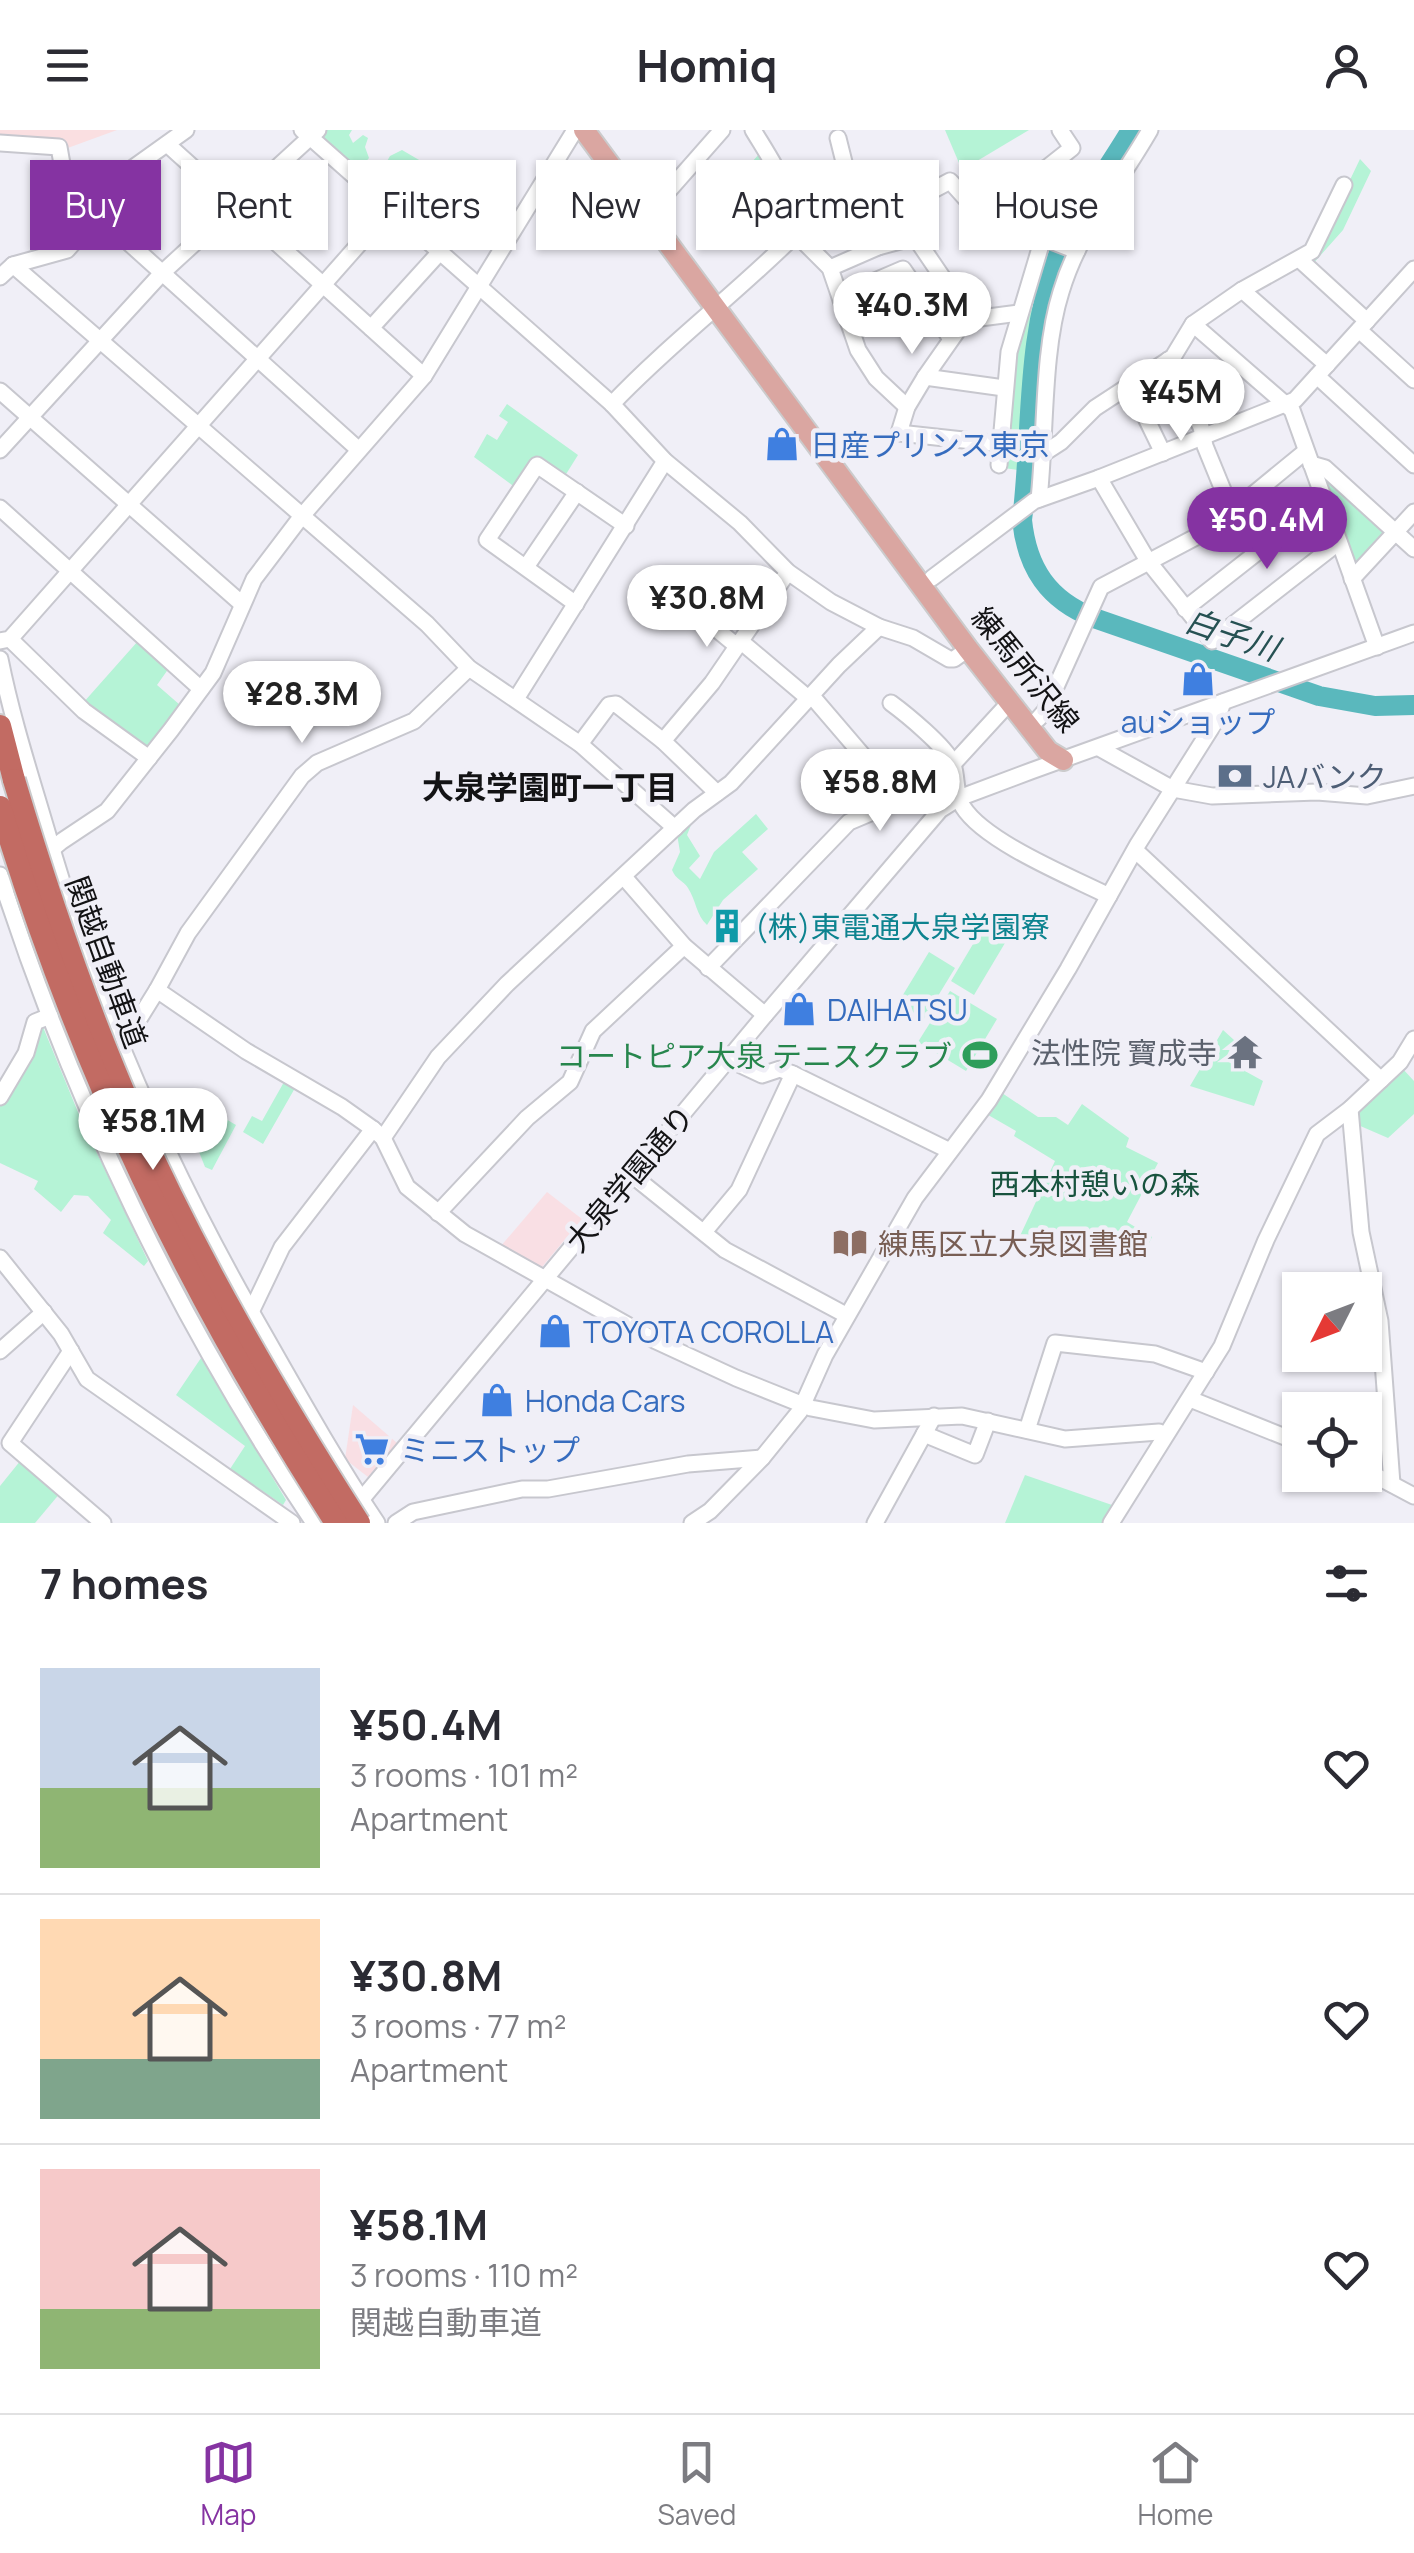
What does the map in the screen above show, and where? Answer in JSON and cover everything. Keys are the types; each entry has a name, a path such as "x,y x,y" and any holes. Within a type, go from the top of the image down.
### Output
{"highway":[{"name":"関越自動車道","path":"0,726 66,944 135,1117 232,1309 360,1512"},
{"name":"関越自動車道","path":"0,806 56,975 134,1165 220,1330 339,1523"}],"main road":[{"name":"練馬所沢線","path":"584,130 932,578 1058,744 1063,760"},
{"name":"練馬所沢線","path":"600,130 622,160"},
{"name":"練馬所沢線","path":"676,235 968,649 1048,751 1063,760"}],"street":[{"path":"144,160 186,130"},
{"path":"314,1523 234,1397 165,1270 102,1141 2,886 108,811 149,758 213,673 254,579 301,517 424,376 575,130"},
{"path":"676,182 722,130"},
{"path":"752,130 769,160"},
{"path":"1054,160 1072,148 1060,130"},
{"path":"1130,160 1150,130"},
{"path":"281,160 310,132 348,169"},
{"path":"838,138 844,160"},
{"path":"0,143 59,148 61,160"},
{"path":"167,144 185,160"},
{"path":"939,186 952,183 959,192"},
{"path":"1044,452 1095,408 1168,360 1195,326 1242,290 1312,251 1344,185"},
{"path":"0,277 13,265 67,250"},
{"path":"133,250 359,450"},
{"path":"0,450 187,250"},
{"path":"287,250 424,376"},
{"path":"149,758 84,711 5,640 354,250"},
{"path":"436,250 612,404 664,462 738,521 788,572 831,602 879,627 913,638 949,659 954,660 968,649"},
{"path":"612,404 653,361 779,250"},
{"path":"812,250 830,268 858,350 876,378 906,407"},
{"path":"830,268 873,250"},
{"path":"925,250 970,318"},
{"path":"999,465 1004,388 1019,313 1045,250"},
{"path":"1036,500 1044,452 1052,334 1074,250"},
{"path":"371,328 439,253"},
{"path":"1299,259 1414,380"},
{"path":"13,265 427,624 469,668 580,744 675,828"},
{"path":"840,296 903,269 951,339"},
{"path":"932,578 1036,500 1294,400 1414,269"},
{"path":"1242,290 1414,465"},
{"path":"1000,444 899,433 906,407 951,339 970,318 1019,313"},
{"path":"1195,326 1292,410 1377,647"},
{"path":"1168,360 1232,512"},
{"path":"926,377 1004,388"},
{"path":"1130,385 1163,453"},
{"path":"0,390 242,604"},
{"path":"1038,718 1101,588 1211,529 1309,458"},
{"path":"1309,458 1326,468 1414,549"},
{"path":"516,700 664,462"},
{"path":"576,604 487,540 537,465 626,526"},
{"path":"1099,478 1148,560 1214,641 1339,542"},
{"path":"526,567 576,492"},
{"path":"1185,609 1324,500"},
{"path":"0,508 201,689"},
{"path":"1352,579 1414,512"},
{"path":"663,741 712,682 788,572"},
{"path":"698,614 810,697 924,826"},
{"path":"251,1312 282,1248 438,1057 675,828 731,783 879,627"},
{"name":"大泉学園通り","path":"339,1523 360,1512 546,1278 924,826 959,798 1414,633"},
{"path":"0,659 52,849 94,980 164,1147 360,1512 377,1523"},
{"path":"121,1048 188,933 302,776 317,763 414,721 469,668"},
{"path":"692,1523 710,1511 762,1458 803,1406 846,1316 915,1198 988,1100 1134,850 1217,719 1223,702"},
{"path":"580,744 612,703 663,741 717,793"},
{"path":"890,703 912,718 953,764 959,798 966,811 1003,842 1109,896"},
{"path":"953,764 1009,703"},
{"path":"1099,748 1174,789 1212,796 1317,792 1367,796 1414,786"},
{"path":"708,968 849,822 901,800"},
{"path":"1134,850 1382,1080"},
{"path":"624,878 684,946 765,1014"},
{"path":"438,1214 527,1118 570,1082 594,1031 684,946"},
{"path":"158,990 378,1134 408,1187 465,1234 656,1340 803,1406 874,1420 962,1416 1065,1438 1159,1432 1164,1435"},
{"path":"0,1097 26,1054 35,1022 50,1016"},
{"path":"1111,1523 1222,1346 1316,1134 1382,1080 1400,1062 1414,1039"},
{"path":"728,1060 762,1075 780,1070 793,1074 950,1151"},
{"path":"704,1232 740,1190 793,1074"},
{"path":"1350,1109 1361,1232 1380,1321 1392,1484"},
{"path":"632,1175 725,1250 846,1316"},
{"path":"165,1270 214,1244"},
{"path":"0,1258 44,1312 87,1378 290,1522 302,1504"},
{"path":"0,1351 44,1312"},
{"path":"1026,1430 1054,1344 1155,1354 1206,1372"},
{"path":"71,1351 5,1439 102,1523"},
{"path":"1190,1399 1282,1436"},
{"path":"876,1523 934,1416"},
{"path":"924,1434 975,1454 988,1421"},
{"path":"396,1523 412,1512 522,1490 561,1488 688,1464 762,1458"},
{"path":"1382,1479 1414,1496"}],"shaded area":[{"path":"0,130 117,130 65,149 64,139 0,136"},
{"path":"547,1192 582,1219 542,1267 537,1267 500,1247"},
{"path":"353,1405 397,1443 368,1477 345,1459"}],"green space":[{"path":"324,130 352,130 349,135 353,143 363,135 368,138 365,147 369,158 348,160 348,164 319,140"},
{"path":"945,130 1029,130 979,160 959,163"},
{"path":"402,150 419,160 388,160"},
{"path":"1360,159 1371,171 1343,230 1311,266 1304,260 1315,253"},
{"path":"1033,307 1018,470 1004,468 1010,380 1027,308"},
{"path":"507,404 578,455 563,479 539,462 516,488 474,457 487,434 497,440 508,422 499,416"},
{"path":"1324,479 1384,531 1385,537 1359,564 1354,563"},
{"path":"138,641 169,668 157,685 180,705 149,748 143,750 83,703"},
{"path":"756,814 768,829 742,852 758,869 723,900 707,925 688,888 672,870 680,852 677,834 693,820 687,835 700,856 689,868 700,879 714,852"},
{"path":"982,929 1005,943 974,995 951,981"},
{"path":"929,952 955,968 924,1019 898,1003"},
{"path":"950,991 997,1019 966,1071 918,1042"},
{"path":"43,1027 80,1117 148,1261 144,1266 103,1233 111,1220 88,1196 74,1195 61,1212 34,1189 38,1181 0,1163 0,1105"},
{"path":"1223,1030 1234,1040 1225,1060 1263,1081 1254,1106 1190,1086"},
{"path":"1401,1067 1414,1081 1414,1114 1388,1138 1358,1125 1357,1108"},
{"path":"284,1082 295,1088 263,1144 243,1132 252,1116 262,1121"},
{"name":"西本村憩いの森","path":"999,1091 1038,1117 1056,1117 1068,1125 1082,1104 1129,1138 1126,1147 1158,1163 1127,1222 1152,1237 1143,1255 1079,1259 1047,1252 1019,1238 1055,1161 983,1112"},
{"path":"207,1108 236,1125 212,1170 205,1167 192,1134"},
{"path":"201,1358 286,1500 283,1505 230,1469 245,1446 176,1395"},
{"path":"21,1460 61,1492 35,1523 0,1523 0,1486"},
{"path":"1025,1475 1112,1505 1105,1523 1005,1523"}],"waterway":[{"name":"白子川","path":"1131,130 1082,207 1047,287 1035,353 1022,520 1035,567 1052,592 1094,618 1319,696 1375,706 1414,705"}],"place":[{"name":"日産プリンス東京","path":"782,444"},
{"name":"auショップ","path":"1198,679"},
{"name":"JAバンク","path":"1235,776"},
{"name":"(株)東電通大泉学園寮","path":"727,926"},
{"name":"DAIHATSU","path":"799,1009"},
{"name":"法性院 寶成寺","path":"1245,1052"},
{"name":"コートピア大泉 テニスクラブ","path":"980,1055"},
{"name":"練馬区立大泉図書館","path":"850,1243"},
{"name":"TOYOTA COROLLA","path":"555,1331"},
{"name":"Honda Cars","path":"497,1400"},
{"name":"ミニストップ","path":"372,1449"}],"district":[{"name":"大泉学園町一丁目","path":"550,787"}]}
